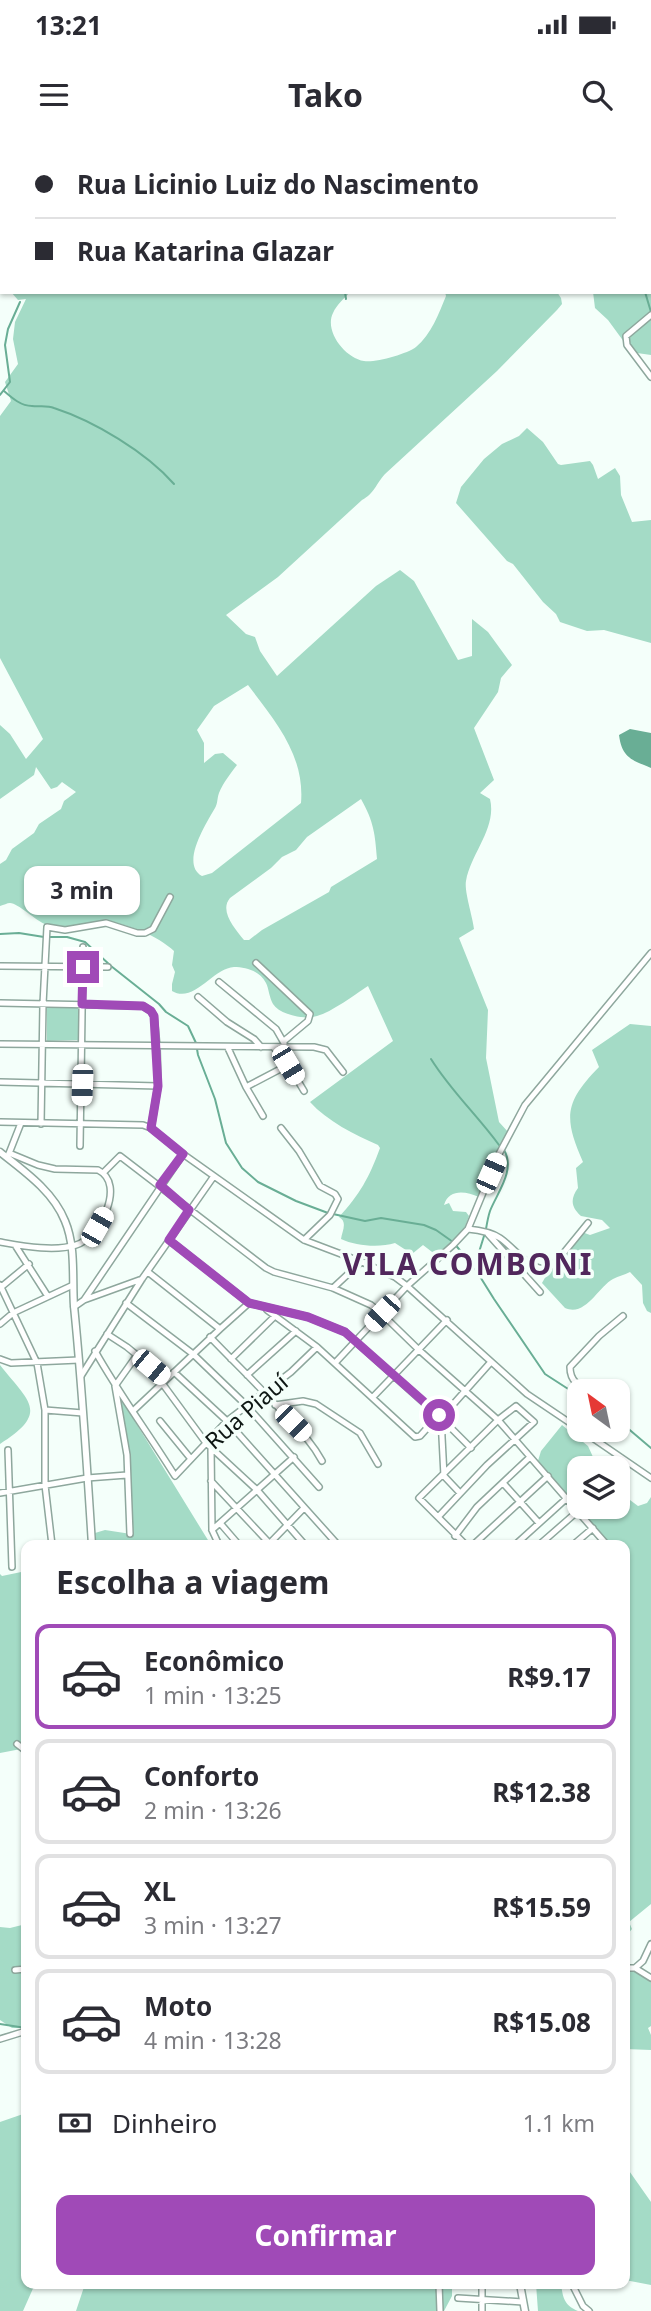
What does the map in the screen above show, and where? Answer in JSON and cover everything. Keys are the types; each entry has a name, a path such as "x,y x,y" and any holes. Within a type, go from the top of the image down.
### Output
{"main road":[{"path":"0,1152 8,1155 51,1197 65,1220 71,1246 92,1540"},
{"path":"521,2289 524,2311"}],"street":[{"path":"651,315 626,336 625,340 651,376"},
{"path":"41,1124 46,933 106,923 145,933 153,929 170,897"},
{"path":"80,1146 83,947"},
{"path":"335,1363 407,1286 468,1229 509,1133 525,1105 651,953"},
{"path":"256,962 310,1014 308,1021 284,1044"},
{"path":"0,966 108,967"},
{"path":"219,982 276,1029 284,1044"},
{"path":"198,997 261,1047"},
{"path":"0,1003 143,1006 151,1011 154,1016 157,1047 158,1086 151,1128"},
{"path":"0,1044 228,1048 273,1047 284,1044 326,1050 343,1072"},
{"path":"273,1047 283,1056 304,1091"},
{"path":"228,1048 263,1116"},
{"path":"246,1087 288,1065"},
{"path":"0,1082 158,1086"},
{"path":"0,1122 143,1125 151,1128 304,1240 395,1277 447,1320 490,1363 527,1394 567,1420"},
{"path":"0,1242 47,1247 79,1244 90,1236 108,1209 110,1195 103,1173 88,1169 55,1169 8,1155 21,1123"},
{"path":"281,1128 320,1186 335,1194 338,1199 332,1213 304,1240"},
{"path":"84,1300 183,1154"},
{"path":"103,1173 120,1156 274,1272 333,1288 371,1305 382,1313 419,1350 498,1420 567,1498 521,1540"},
{"path":"81,1376 142,1279 214,1176"},
{"path":"468,1229 497,1236 536,1267 547,1269 557,1261 588,1223"},
{"path":"488,1234 540,1292"},
{"path":"169,1240 249,1303 308,1317 345,1332 471,1448"},
{"path":"15,1245 47,1295"},
{"path":"333,1288 362,1262"},
{"path":"29,1264 1,1287 37,1363 45,1410 45,1485 51,1540"},
{"path":"148,1272 219,1329"},
{"path":"75,1307 84,1300 142,1279"},
{"path":"0,1324 13,1313 73,1285"},
{"path":"127,1303 193,1354 246,1405 319,1487"},
{"path":"95,1351 115,1386 134,1410 249,1303"},
{"path":"264,1308 317,1347 415,1437 420,1436 440,1417 490,1363"},
{"path":"231,1359 275,1316"},
{"path":"572,1379 570,1367 599,1336 623,1316"},
{"path":"373,1397 447,1320"},
{"path":"247,1375 296,1331"},
{"path":"107,1334 137,1355 164,1381 208,1445 257,1490 301,1540"},
{"path":"211,1337 265,1390 275,1405 312,1442 322,1461"},
{"name":"Rua Piauí","path":"134,1410 175,1476 208,1445 227,1421 291,1372 317,1347"},
{"path":"130,1534 124,1433 115,1386 137,1355"},
{"path":"0,1359 11,1363 79,1360"},
{"path":"174,1372 227,1421 333,1540"},
{"path":"275,1405 303,1401 316,1404 360,1433 378,1464"},
{"path":"438,1517 534,1422 516,1406 498,1420 419,1498 460,1540"},
{"path":"45,1410 83,1413"},
{"path":"440,1417 444,1476 460,1493"},
{"path":"160,1421 191,1459"},
{"path":"599,1442 651,1478"},
{"path":"208,1445 212,1531 216,1540"},
{"path":"8,1450 12,1567"},
{"path":"212,1531 293,1457"},
{"path":"455,1536 477,1507 530,1457"},
{"path":"0,1493 87,1478 127,1475"},
{"path":"478,1540 548,1476"},
{"path":"211,1480 266,1540"},
{"path":"503,1483 539,1523"},
{"path":"273,1540 304,1508"},
{"path":"544,1540 569,1519"},
{"path":"585,1519 603,1540"},
{"path":"220,1523 235,1540"},
{"path":"579,1540 593,1528"},
{"path":"528,1534 533,1540"},
{"path":"17,1744 21,1747"},
{"path":"635,1968 643,1961 651,1944"},
{"path":"630,1968 635,1968 651,1978"},
{"path":"15,1970 21,1969"},
{"path":"0,2039 21,2033"},
{"path":"439,2289 440,2311"},
{"path":"482,2289 482,2311"},
{"path":"574,2289 583,2306 589,2311"},
{"path":"458,2298 523,2302"}],"shaded area":[{"path":"13,294 348,294 335,310 331,328 343,349 357,359 369,361 398,355 416,347 434,323 446,294 558,294 561,298 562,304 557,310 497,371 385,474 370,495 278,577 226,615 246,634 255,637 260,651 277,676 376,586 400,570 414,581 458,660 472,656 472,619 488,632 512,665 501,678 498,692 474,728 494,780 480,793 490,799 490,820 466,881 474,929 459,938 488,1010 486,1058 499,1122 509,1133 492,1174 482,1183 479,1197 458,1193 446,1200 444,1205 449,1203 453,1211 466,1212 469,1216 463,1232 436,1255 423,1245 412,1254 395,1243 368,1246 341,1239 344,1224 339,1217 363,1185 380,1148 333,1121 310,1102 393,1041 368,986 329,1011 306,1017 293,1016 276,1008 263,979 252,970 243,968 226,969 196,989 180,994 172,991 174,951 148,934 105,922 47,925 13,904 0,906 0,864 6,860 12,849 34,833 39,824 61,809 64,801 76,792 62,782 51,789 36,767 34,775 0,799 0,725 10,734 26,759 43,739 0,658 0,416 11,401 5,382 18,364 13,339 15,322 26,299 18,300","holes":["248,685 278,726 298,769 301,803 212,873 202,876 193,863 194,853 216,806 218,795 237,765 223,753 215,754 204,763 204,743 197,730 214,706","361,799 369,815 377,859 331,887 329,892 249,940 244,940 227,914 230,898 282,857 296,850 307,837"]},
{"path":"593,294 651,294 651,355 637,353 627,346 608,320 595,308"},
{"path":"527,428 543,442 558,464 590,461 598,479 615,468 620,476 621,495 632,522 651,520 651,643 604,630 587,631 560,622 513,564 507,561 456,503 461,487 484,459"},
{"path":"630,729 651,733 651,768 625,753 619,735"},
{"path":"47,1008 78,1008 78,1040 47,1041"},
{"path":"630,1024 651,1026 651,1313 643,1303 642,1285 630,1272 613,1279 585,1305 572,1310 565,1308 542,1283 550,1269 582,1232 590,1235 610,1228 602,1220 581,1216 574,1206 573,1199 578,1188 576,1168 583,1162 572,1133 571,1111 579,1090 599,1067 592,1050"},
{"path":"0,1365 26,1397 30,1414 16,1433 0,1444"},
{"path":"120,1397 208,1540 96,1540 95,1533 105,1530 131,1534 131,1497"},
{"path":"562,1425 567,1429 567,1442 583,1442 593,1456 567,1456 567,1498 537,1464 541,1451"},
{"path":"651,1497 651,1904 630,1921 630,1540 604,1540 585,1519 630,1519 630,1500 638,1506 647,1503"},
{"path":"21,1572 21,1749 0,1753 0,1574 2,1576"},
{"path":"21,1925 21,2028 12,2028 0,2020 0,1927"},
{"path":"630,1971 651,1976 651,2026 648,2028 651,2050 630,2049"},
{"path":"21,2115 21,2289 33,2289 23,2311 0,2311 0,2122"},
{"path":"630,2172 651,2202 651,2285 630,2281"},
{"path":"83,2289 452,2289 452,2296 444,2311 76,2311"},
{"path":"536,2289 562,2289 565,2300 578,2311 538,2311"}],"waterway":[{"path":"345,294 346,299"},
{"path":"646,294 651,312"},
{"path":"0,395 10,382 5,345 8,329 20,302"},
{"path":"4,391 24,405 51,407 102,429 149,460 174,484"},
{"path":"0,934 19,933 44,937"},
{"path":"49,937 67,937 85,942 166,1012 188,1026 215,1099 226,1143 242,1168 258,1182 328,1213"},
{"path":"431,1059 499,1145"},
{"path":"486,1229 490,1211 507,1173 504,1150"},
{"path":"333,1214 365,1221 381,1218 424,1225 453,1242 474,1267 545,1374 567,1388"},
{"path":"475,1265 484,1236"},
{"path":"630,1430 651,1448"},
{"path":"0,2024 21,2027"}],"district":[{"name":"VILA COMBONI","path":"468,1263"}],"route":[{"path":"83,967 82,1004 143,1006 154,1016 158,1086 151,1128 183,1154 160,1185 189,1210 169,1240 249,1303 308,1317 345,1332 439,1415"}]}
